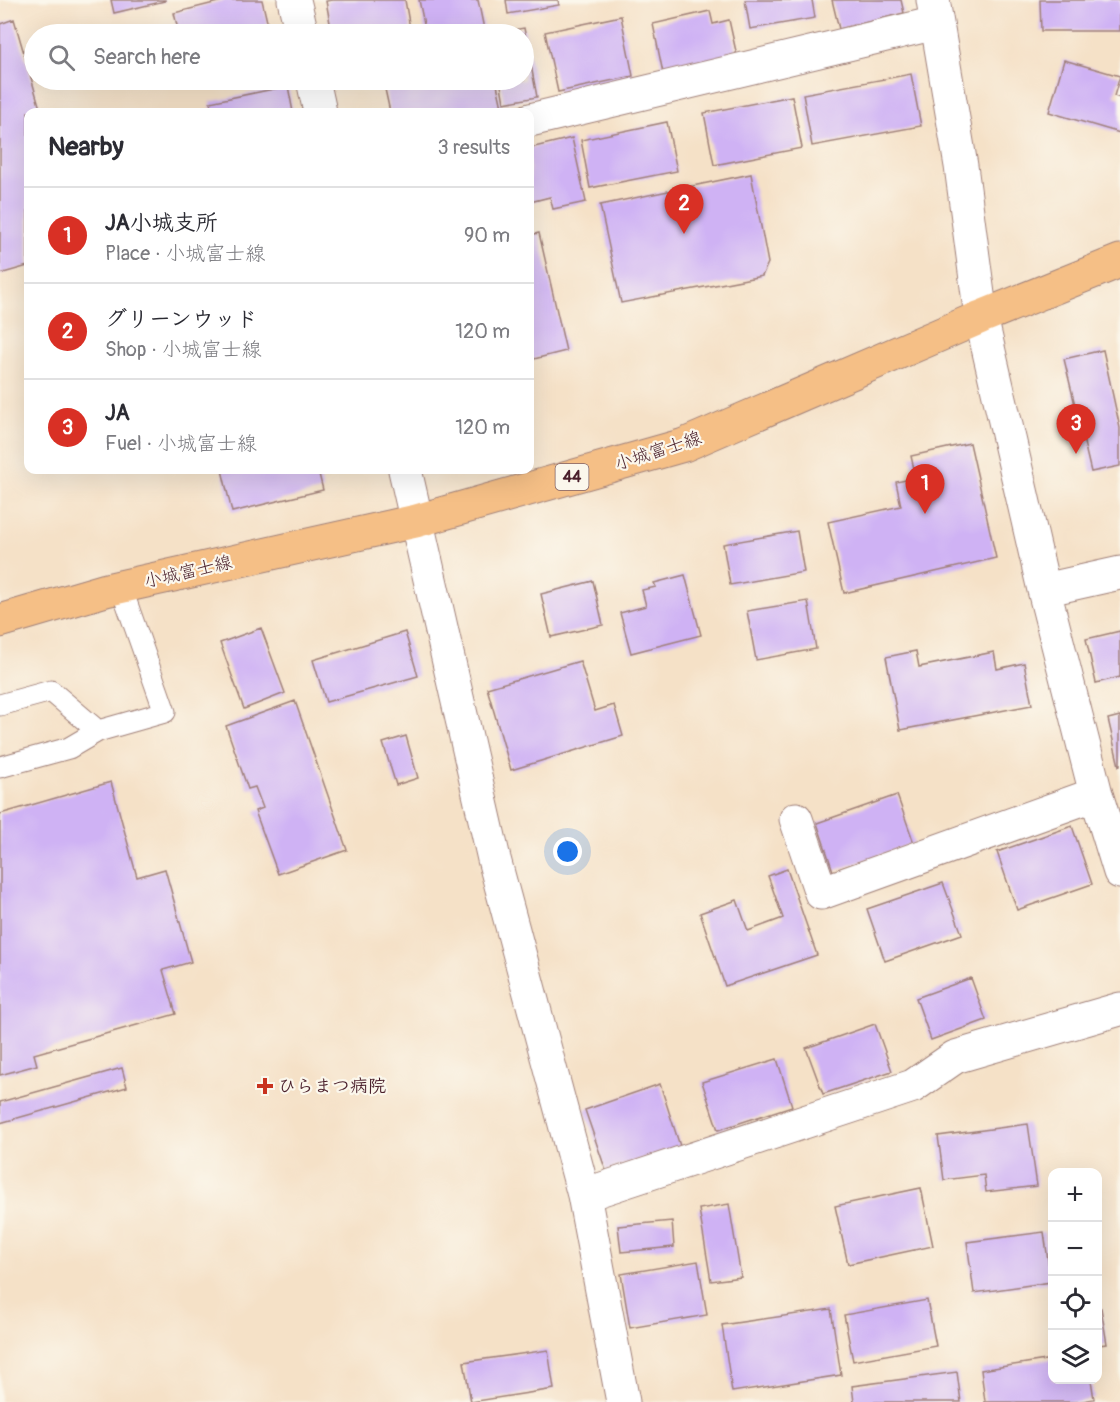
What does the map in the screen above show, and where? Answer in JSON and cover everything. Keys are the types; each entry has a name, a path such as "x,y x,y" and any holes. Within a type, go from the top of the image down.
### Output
{"main road":[{"name":"小城富士線","path":"0,621 121,587 416,521 684,446 981,317 1120,261"}],"street":[{"path":"294,0 300,24"},
{"path":"534,119 934,11 961,166 981,317 1044,590 1096,794 1120,872"},
{"path":"315,90 319,108"},
{"path":"406,474 494,859 584,1195 623,1402"},
{"path":"1044,590 1120,573"},
{"path":"796,819 821,894 1096,794"},
{"path":"584,1195 913,1086 955,1057 1120,1009"}],"lane":[{"path":"0,767 69,748 98,731 165,712 121,587"},
{"path":"0,705 51,691 98,731"}],"building":[{"path":"111,0 165,0 165,1 114,13"},
{"path":"226,0 262,0 268,24 177,24 174,13"},
{"path":"405,0 409,24 330,24 326,1"},
{"path":"419,0 478,0 483,24 424,24"},
{"path":"506,0 558,0 559,5 508,14"},
{"path":"745,0 812,0 815,18 750,29"},
{"path":"832,0 901,0 904,13 839,29"},
{"path":"1040,0 1120,0 1120,31 1041,31"},
{"path":"710,11 713,24 729,20 737,56 663,73 653,24"},
{"path":"621,16 633,76 558,92 545,32"},
{"path":"14,19 24,53 24,90 35,90 40,108 24,108 24,267 0,274 0,24"},
{"path":"1064,60 1120,76 1114,96 1120,98 1120,133 1049,112"},
{"path":"911,74 921,126 812,146 803,94"},
{"path":"534,81 537,97 504,103 502,90 534,90"},
{"path":"268,90 289,90 292,108 211,108 210,102"},
{"path":"385,90 498,90 502,108 389,108"},
{"path":"792,96 802,148 714,165 704,113"},
{"path":"667,122 677,171 590,188 581,140"},
{"path":"572,138 586,202 553,209 550,197 534,201 534,147"},
{"path":"751,174 768,263 762,276 621,303 600,205"},
{"path":"539,233 566,351 534,359 534,234"},
{"path":"1103,350 1120,428 1120,466 1091,472 1064,359"},
{"path":"970,443 996,558 844,593 828,522 901,506 896,482 916,478 911,456"},
{"path":"223,474 319,474 323,490 232,512"},
{"path":"797,531 804,572 730,585 723,544"},
{"path":"685,575 701,635 631,653 620,613 646,606 642,590 656,587 654,583"},
{"path":"593,581 603,625 551,637 541,594"},
{"path":"808,601 816,649 756,660 747,611"},
{"path":"261,628 285,693 244,709 220,643"},
{"path":"1120,631 1120,677 1096,683 1086,639"},
{"path":"405,632 418,676 326,702 313,660"},
{"path":"916,651 919,667 994,652 997,669 1024,663 1032,705 900,730 886,657"},
{"path":"580,661 595,711 614,705 623,736 511,770 487,688"},
{"path":"295,701 347,850 278,874 255,811 263,808 255,787 248,789 226,726"},
{"path":"1120,716 1120,766 1119,766 1108,719"},
{"path":"406,736 418,778 396,785 383,743"},
{"path":"111,782 137,877 165,869 191,962 163,970 176,1014 34,1054 37,1065 0,1075 0,814"},
{"path":"897,795 914,843 833,871 817,823"},
{"path":"1072,826 1092,884 1017,910 997,852"},
{"path":"787,869 817,955 725,986 700,913 737,900 748,931 783,918 768,876"},
{"path":"943,883 962,934 885,961 867,909"},
{"path":"971,978 986,1020 931,1040 916,998"},
{"path":"875,1024 892,1071 823,1094 806,1048"},
{"path":"777,1059 792,1106 718,1130 702,1082"},
{"path":"122,1068 127,1087 0,1123 0,1102"},
{"path":"660,1084 680,1146 606,1171 585,1110"},
{"path":"1028,1124 1037,1186 986,1192 984,1175 944,1180 938,1136"},
{"path":"921,1188 933,1246 848,1264 835,1206"},
{"path":"729,1204 741,1277 711,1281 699,1209"},
{"path":"672,1221 674,1247 621,1252 618,1226"},
{"path":"1044,1232 1048,1282 974,1293 967,1242"},
{"path":"698,1261 707,1315 630,1328 621,1274"},
{"path":"927,1300 936,1346 853,1361 844,1315"},
{"path":"831,1309 841,1375 732,1392 722,1325"},
{"path":"1102,1314 1107,1344 1102,1345"},
{"path":"548,1350 554,1389 471,1402 464,1362"},
{"path":"1048,1360 1048,1384 1092,1384 1094,1399 1077,1402 985,1402 981,1370"},
{"path":"957,1372 961,1402 854,1402 852,1386"}],"place":[{"name":"グリーンウッド","path":"684,234"},
{"name":"JA","path":"1076,454"},
{"name":"JA小城支所","path":"925,514"},
{"name":"ひらまつ病院","path":"265,1086"}]}
